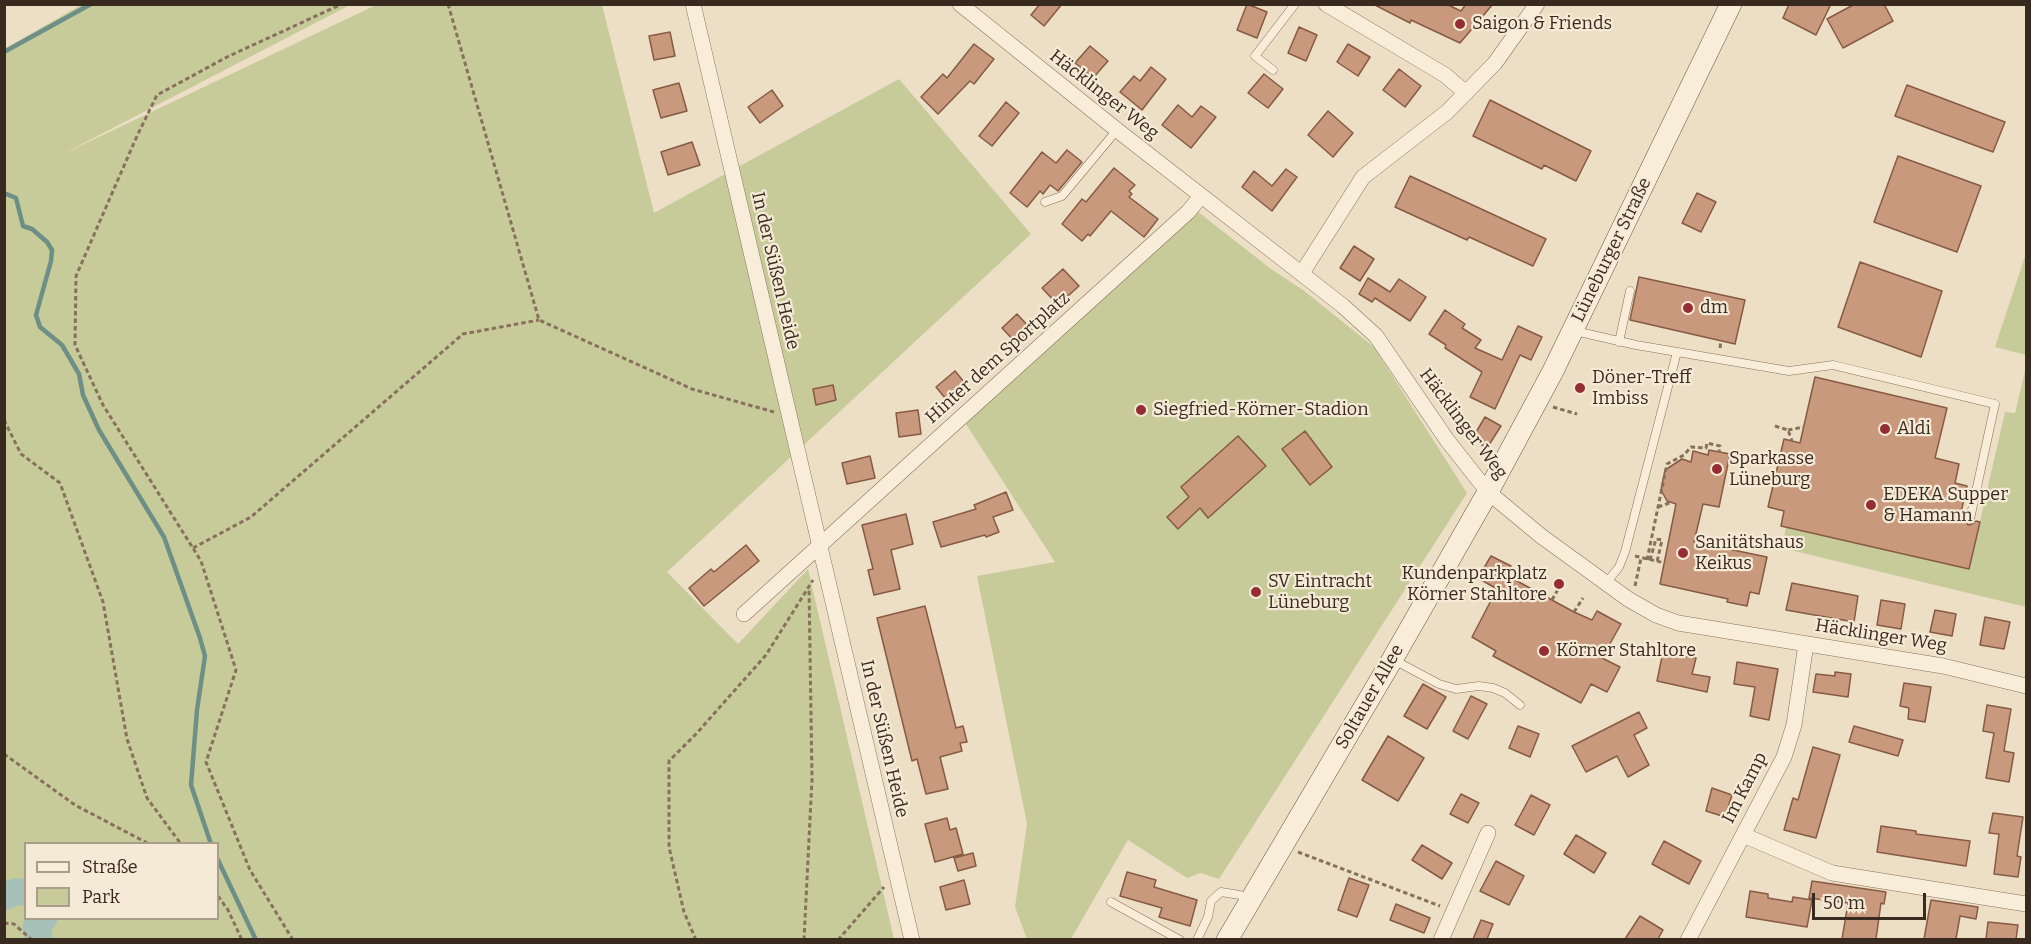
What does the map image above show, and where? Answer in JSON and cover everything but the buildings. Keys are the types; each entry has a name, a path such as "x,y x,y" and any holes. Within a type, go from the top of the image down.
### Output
{"street":[{"name":"In der Süßen Heide","path":"693,4 912,939"},
{"name":"Häcklinger Weg","path":"960,4 1343,306 1376,336 1447,440 1488,492 1540,536 1628,599 1656,615 1678,623 1943,666 2026,686"},
{"path":"1326,4 1445,75 1466,93"},
{"path":"1302,273 1363,177 1447,112 1495,63 1537,4"},
{"name":"Lüneburger Straße","path":"1488,492 1573,331 1731,4"},
{"name":"Hinter dem Sportplatz","path":"819,546 1188,212 1201,196"},
{"name":"Soltauer Allee","path":"1227,939 1392,660 1488,492"},
{"path":"744,614 819,546"},
{"name":"Im Kamp","path":"1688,939 1784,757 1794,725 1806,644"},
{"path":"1441,939 1488,833"},
{"path":"1743,835 1832,873 2026,904"}],"lane":[{"path":"1273,70 1255,56 1294,4"},
{"path":"1044,202 1062,196 1117,130"},
{"path":"1619,342 1630,291"},
{"path":"1573,331 1619,342 1789,371 1833,365 1995,404 1970,519"},
{"path":"1606,583 1619,567 1625,552 1677,352"},
{"path":"1392,660 1439,684 1456,689 1479,686 1493,688 1505,693 1520,705"},
{"path":"1197,939 1208,916 1211,901 1221,892 1240,895 1250,901"},
{"path":"1111,902 1180,939"}],"path":[{"path":"293,939 250,870 206,762 236,670 201,561 103,405 75,345 76,276 157,95 227,57 342,4"},
{"path":"448,4 539,320"},
{"path":"193,548 251,517 464,334 539,320 692,389 788,416"},
{"path":"1558,409 1577,414"},
{"path":"4,420 21,454 60,483 103,602 127,739 147,798 180,842"},
{"path":"1775,426 1788,430 1804,427"},
{"path":"1788,430 1792,441"},
{"path":"1648,560 1667,464 1673,463 1691,447 1706,448 1707,443 1720,446 1719,452"},
{"path":"1751,480 1774,484"},
{"path":"1658,507 1672,502"},
{"path":"1648,560 1656,539 1662,540 1657,562"},
{"path":"1628,599 1634,591 1641,558 1665,563"},
{"path":"696,939 684,912 669,847 669,761 766,655 823,564"},
{"path":"1552,600 1561,584"},
{"path":"804,939 812,779 809,586"},
{"path":"1574,612 1583,598"},
{"path":"4,754 75,805 146,842"},
{"path":"1282,846 1454,911"},
{"path":"838,939 896,875"},
{"path":"219,897 242,939"},
{"path":"4,923 14,924 32,939"}],"green space":[{"path":"81,5 350,5 61,155 376,5 602,5 654,213 899,79 1031,234 667,572 738,644 808,569 894,939 5,939 4,49"},
{"name":"SV Eintracht Lüneburg","path":"1197,211 1271,269 1303,290 1374,347 1467,493 1219,879 1201,873 1187,878 1128,840 1071,939 1027,939 1015,907 1027,824 977,576 1055,562 964,421"},
{"path":"2026,253 2026,355 1995,347"},
{"path":"2026,367 2026,607 1782,548 1786,527 1969,569 2005,412 2015,413"}],"waterway":[{"path":"4,52 91,4"},
{"path":"4,193 16,198 23,226 32,229 47,242 52,250 36,315 40,327 62,345 79,374 83,395 99,430 164,537 200,638 205,656 197,710 191,785 210,842"},
{"path":"219,862 256,940"},
{"path":"4,897 15,892 24,892"},
{"path":"40,940 36,927 42,920"}],"place":[{"name":"Saigon & Friends","path":"1460,24"},
{"name":"dm","path":"1688,308"},
{"name":"Döner-Treff Imbiss","path":"1580,388"},
{"name":"Siegfried-Körner-Stadion","path":"1141,410"},
{"name":"Aldi","path":"1885,429"},
{"name":"Sparkasse Lüneburg","path":"1717,469"},
{"name":"EDEKA Supper & Hamann","path":"1871,505"},
{"name":"Sanitätshaus Keikus","path":"1683,553"},
{"name":"Kundenparkplatz Körner Stahltore","path":"1559,584"},
{"name":"SV Eintracht Lüneburg","path":"1256,592"},
{"name":"Körner Stahltore","path":"1544,651"}]}
